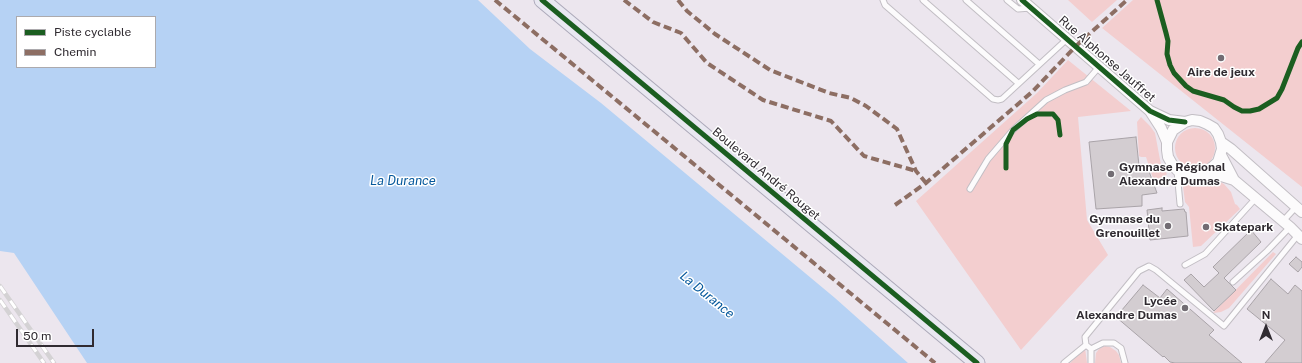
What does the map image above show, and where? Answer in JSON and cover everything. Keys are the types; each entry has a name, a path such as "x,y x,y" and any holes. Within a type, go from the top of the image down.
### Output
{"main road":[{"name":"Boulevard André Rouget","path":"542,0 977,363"}],"street":[{"name":"Rue Alphonse Jauffret","path":"1022,0 1150,111 1169,120 1185,122 1192,120 1200,121 1214,128 1221,142 1231,149 1299,209"},
{"name":"Rue Alphonse Jauffret","path":"1150,111 1161,128 1167,142 1168,157 1177,170"},
{"path":"1167,142 1173,130 1185,122"},
{"path":"1202,174 1214,167 1218,162 1221,155 1221,142"},
{"path":"1221,155 1234,180"},
{"path":"1177,170 1185,174 1218,175 1234,180 1300,237"}],"lane":[{"path":"883,0 885,6 993,99 998,100 1002,98 1067,38"},
{"path":"923,0 1018,83"},
{"path":"966,0 1039,64"},
{"path":"1007,0 1018,9 1032,8"},
{"path":"970,189 988,158 1013,130 1046,100 1065,90 1086,82 1099,67"},
{"path":"1177,170 1180,204"},
{"path":"1185,265 1205,254 1256,198"},
{"path":"1232,282 1268,251 1286,224 1299,209"},
{"path":"1091,349 1086,345 1085,337 1139,271 1149,266 1156,270 1224,326 1300,237"},
{"path":"1091,349 1103,343 1114,343 1121,348 1125,363"},
{"path":"1064,363 1086,345"},
{"path":"1091,349 1091,363"}],"shaded area":[{"path":"1068,0 1117,0 1092,22"},
{"name":"Aire de jeux","path":"1133,0 1302,0 1302,187 1102,28"},
{"path":"1068,60 1131,111 1078,117 1087,220 1108,255 1021,350 916,201 1037,93"},
{"path":"1141,117 1155,133 1161,165 1167,174 1159,181 1154,181 1146,157 1139,156 1137,122"},
{"path":"1191,128 1199,128 1206,131 1212,137 1215,148 1212,159 1206,165 1199,168 1191,168 1184,165 1178,159 1175,152 1175,144 1178,137 1184,131"},
{"name":"Skatepark","path":"1213,180 1224,184 1231,192 1235,204 1240,209 1201,246 1193,247 1189,207 1185,202 1183,186 1187,184 1200,184"},
{"path":"1273,252 1276,254 1229,308 1221,312 1213,313"},
{"path":"1105,346 1116,351 1119,355 1121,363 1095,363 1096,353 1099,349"},
{"path":"1085,348 1087,363 1070,363"}],"water":[{"name":"La Durance","path":"0,0 478,0 530,49 601,103 835,298 908,363 87,363 14,253 0,251"}],"building":[{"name":"Gymnase Régional Alexandre Dumas","path":"1136,137 1139,166 1147,166 1157,193 1142,195 1142,206 1096,209 1089,142"},
{"name":"Gymnase du Grenouillet","path":"1162,208 1162,211 1184,209 1186,212 1188,236 1150,240 1147,210"},
{"path":"1251,230 1261,242 1224,278 1236,290 1214,311 1184,280 1191,274 1204,287 1219,273 1213,267"},
{"path":"1296,257 1302,262 1302,267 1298,272 1289,264"},
{"path":"1271,279 1288,294 1295,285 1302,291 1302,363 1265,363 1285,340 1247,309"},
{"path":"1143,285 1160,298 1167,289 1214,330 1209,335 1242,363 1175,363 1170,362 1164,356 1163,357 1116,317"}],"railway":[{"path":"0,286 54,363"},
{"path":"0,300 44,363"}],"marked path":[{"path":"495,0 935,363"},
{"path":"624,0 653,22 681,33 707,63 763,100 831,121 864,156 916,171"},
{"path":"678,0 687,11 715,34 770,70 829,93 851,98 866,106 897,129 916,171 926,183"},
{"path":"895,205 926,183 1032,92 1076,46 1127,0"}],"cycle path":[{"path":"542,0 977,363"},
{"path":"1022,0 1150,111 1169,120 1185,122"},
{"path":"1157,0 1168,41 1167,54 1174,73 1193,91 1224,100 1242,111 1259,109 1277,98 1298,48 1302,42"},
{"path":"1006,168 1006,144 1013,130 1027,119 1037,114 1053,114 1058,120 1060,135"}],"place":[{"name":"Aire de jeux","path":"1221,58"},
{"name":"Gymnase Régional Alexandre Dumas","path":"1111,174"},
{"name":"Gymnase du Grenouillet","path":"1168,226"},
{"name":"Skatepark","path":"1206,227"},
{"name":"Lycée Alexandre Dumas","path":"1185,308"}]}
